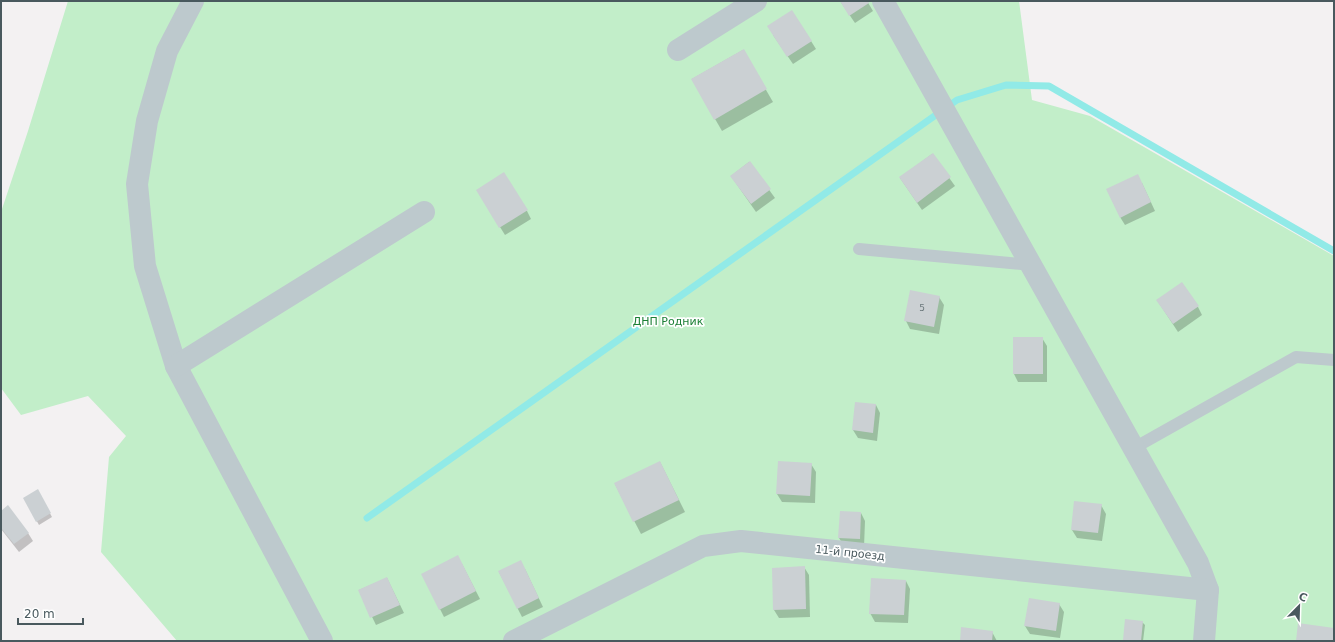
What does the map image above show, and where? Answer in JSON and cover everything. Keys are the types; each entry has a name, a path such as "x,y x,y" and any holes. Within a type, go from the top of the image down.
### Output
{"street":[{"path":"194,1 167,51 147,121 137,184 145,266 176,366 322,641"},
{"path":"678,50 756,1"},
{"path":"883,1 1198,563 1208,590 1204,641"},
{"path":"176,366 424,212"},
{"name":"11-й проезд","path":"514,641 703,546 741,541 1208,590"}],"lane":[{"path":"859,249 1032,266"},
{"path":"1134,448 1296,357 1334,360"}],"green space":[{"name":"ДНП Родник","path":"68,1 1019,1 1032,100 1090,116 1334,256 1334,641 177,641 101,552 109,457 126,436 88,396 21,415 1,388 1,212 28,131"}],"building":[{"path":"840,1 868,1 869,3 849,16"},
{"path":"792,10 812,41 787,57 767,26"},
{"path":"744,49 767,89 714,120 691,79"},
{"path":"933,153 951,177 917,203 899,177"},
{"path":"750,161 771,189 751,204 730,176"},
{"path":"504,172 528,210 499,228 476,190"},
{"path":"1138,174 1151,202 1120,218 1106,189"},
{"path":"1182,282 1199,306 1173,324 1156,300"},
{"path":"910,290 940,296 934,327 904,321"},
{"path":"1013,337 1043,337 1043,374 1013,374"},
{"path":"855,402 876,404 873,433 852,430"},
{"path":"660,461 679,500 633,522 614,483"},
{"path":"778,461 812,463 810,496 776,494"},
{"path":"38,489 51,513 36,522 23,498"},
{"path":"1074,501 1102,504 1098,533 1071,530"},
{"path":"8,505 29,533 14,544 1,528 1,511"},
{"path":"840,511 861,512 860,539 838,538"},
{"path":"458,555 476,591 439,610 421,574"},
{"path":"521,560 539,598 517,609 498,571"},
{"path":"805,566 806,609 773,610 772,568"},
{"path":"387,577 400,605 370,618 358,590"},
{"path":"871,578 906,580 904,615 869,614"},
{"path":"1029,598 1060,603 1056,631 1024,626"},
{"path":"1125,619 1143,621 1141,641 1123,640"},
{"path":"1298,623 1334,628 1334,641 1296,641"},
{"path":"961,627 993,631 992,641 960,641"}],"waterway":[{"path":"367,518 957,100 1006,85 1049,86 1334,251"}]}
